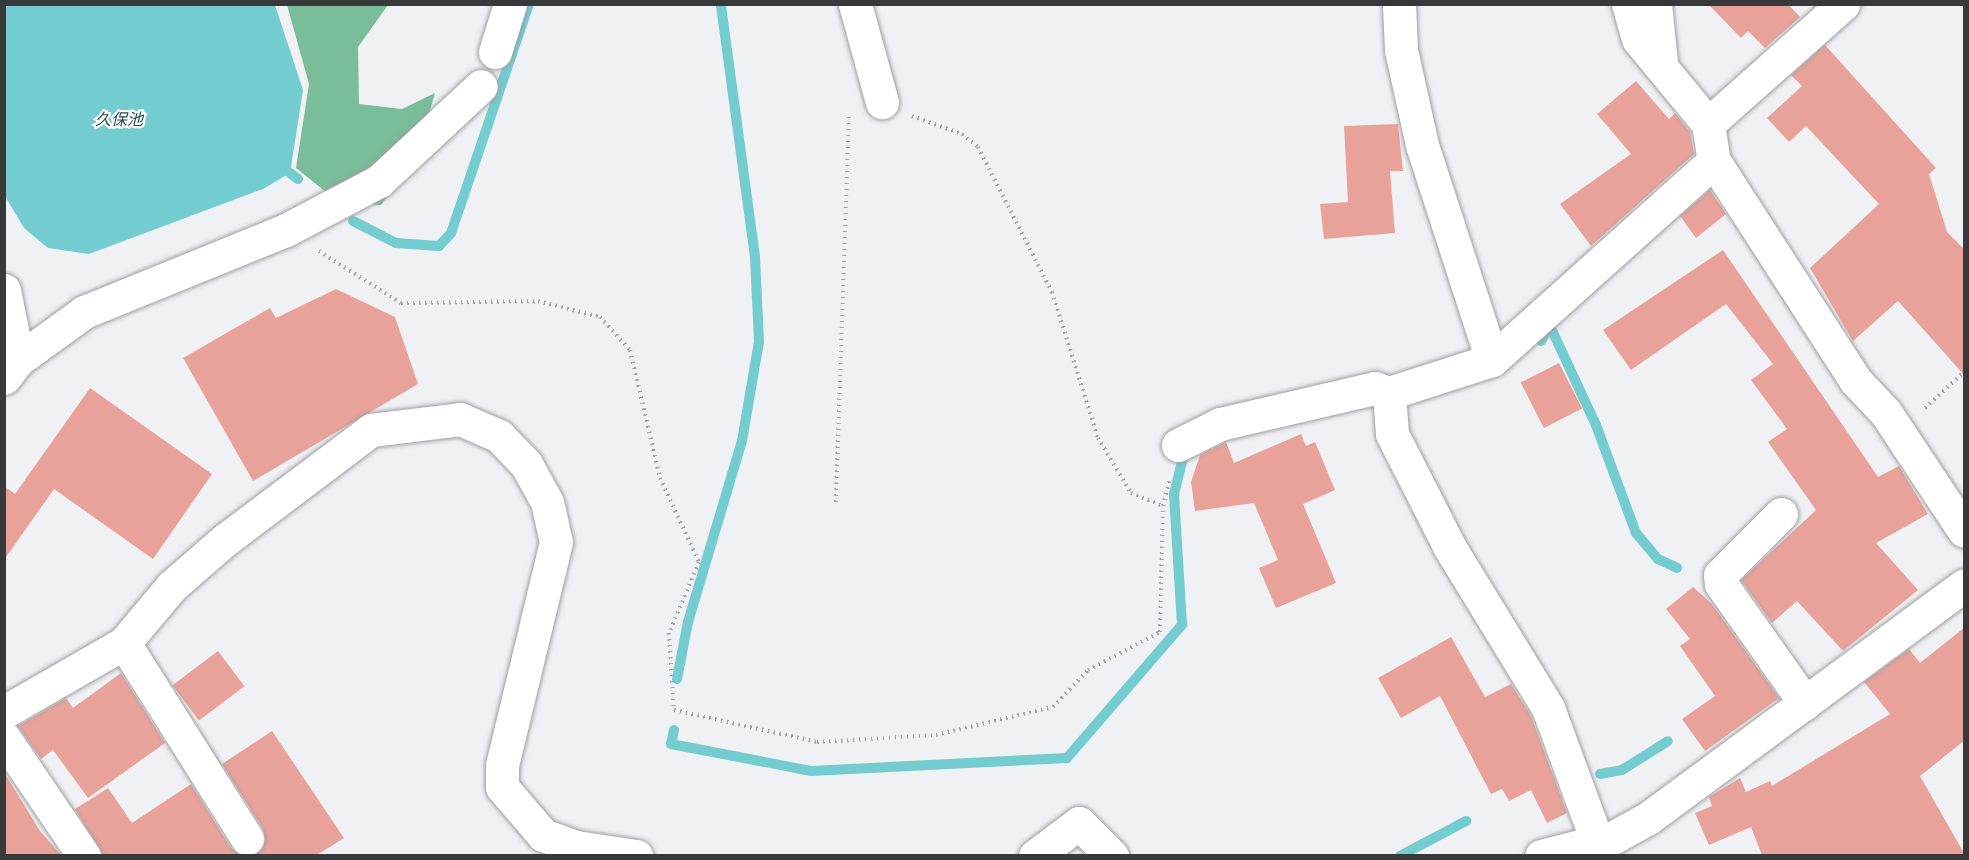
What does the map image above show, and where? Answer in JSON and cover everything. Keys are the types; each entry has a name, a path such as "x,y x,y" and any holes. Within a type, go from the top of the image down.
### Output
{"street":[{"path":"495,52 510,4"},
{"path":"855,4 882,102"},
{"path":"1399,4 1401,50 1422,145 1492,360"},
{"path":"1628,4 1638,39 1708,124 1714,160 1854,380 1898,433 1965,531"},
{"path":"1655,4 1661,66"},
{"path":"1708,124 1843,4"},
{"path":"11,369 84,312 286,230 379,181 481,86"},
{"path":"1178,445 1220,424 1375,388 1389,393 1492,360 1714,160"},
{"path":"4,290 11,369"},
{"path":"1389,393 1392,434 1450,548 1548,708 1611,845"},
{"path":"4,712 124,643 172,586 225,540 371,430 460,419 499,436 526,464 547,502 556,542 502,765 502,787 543,835 576,847 636,855"},
{"path":"1781,514 1720,575 1721,584 1805,703"},
{"path":"1541,855 1611,845 1965,585"},
{"path":"124,643 247,838"},
{"path":"4,738 84,855"},
{"path":"1035,855 1078,824 1112,855"}],"path":[{"path":"286,230 401,303 538,301 600,317 630,350 660,478 699,562 669,633 674,710 817,742 936,735 1053,707 1088,670 1160,632 1162,506 1131,493 1098,438 1052,292 978,147 962,134 882,102"},
{"path":"836,502 849,109"},
{"path":"1898,433 1965,372"}],"green space":[{"path":"287,5 388,5 358,47 359,104 402,109 435,93 417,156 381,205 341,204 296,168 309,84"}],"water":[{"name":"久保池","path":"4,5 275,5 303,90 290,173 263,189 89,254 48,248 24,228 5,196"}],"building":[{"path":"1708,4 1788,4 1800,17 1765,48 1748,31 1741,38"},
{"path":"1825,45 1936,168 1929,174 1947,232 1965,250 1965,376 1898,301 1853,341 1810,268 1879,204 1806,126 1789,142 1767,118 1802,86 1791,75"},
{"path":"1636,81 1669,119 1675,113 1690,132 1694,154 1591,246 1560,204 1631,154 1597,114"},
{"path":"1398,124 1403,171 1390,171 1395,233 1324,239 1320,204 1348,202 1344,126"},
{"path":"1710,190 1726,214 1696,238 1680,216"},
{"path":"1723,250 1878,477 1899,466 1928,514 1876,543 1918,590 1843,651 1797,601 1772,623 1741,580 1816,510 1768,442 1787,429 1751,380 1773,364 1726,304 1631,370 1603,330"},
{"path":"336,289 395,317 418,384 253,481 183,358 270,308 276,318"},
{"path":"1559,363 1582,408 1544,428 1521,383"},
{"path":"90,388 212,474 153,559 54,489 4,560 4,486 15,494"},
{"path":"1301,434 1306,446 1315,442 1335,490 1303,504 1336,583 1276,608 1259,568 1278,560 1254,503 1195,511 1191,482 1200,455 1226,442 1234,463"},
{"path":"1693,587 1712,604 1779,698 1705,751 1682,719 1715,696 1680,646 1690,639 1666,609"},
{"path":"1965,627 1965,740 1920,776 1965,855 1762,855 1751,827 1709,845 1695,813 1712,806 1709,797 1740,778 1746,792 1770,781 1772,786 1890,714 1864,682 1909,649 1920,663"},
{"path":"1451,637 1485,697 1511,684 1531,716 1567,813 1547,823 1531,790 1509,801 1502,789 1491,794 1440,696 1401,718 1378,678"},
{"path":"218,651 244,686 199,720 172,685"},
{"path":"121,673 165,743 88,798 53,750 41,759 18,726 66,698 73,708"},
{"path":"272,731 344,838 317,855 252,855 264,846 263,829 222,764"},
{"path":"4,772 40,831 61,855 4,855"},
{"path":"191,784 231,848 242,855 103,855 75,809 108,788 132,823"}],"waterway":[{"path":"353,221 396,243 439,246 451,233 529,4"},
{"path":"677,679 688,622 742,441 759,342 755,257 721,4"},
{"path":"290,173 298,179"},
{"path":"1541,341 1550,326 1596,425 1636,533 1658,559 1677,568"},
{"path":"674,730 671,744 811,771 1067,758 1182,625 1174,494 1185,450"},
{"path":"1600,774 1622,770 1668,741"},
{"path":"1400,856 1466,821"}]}
